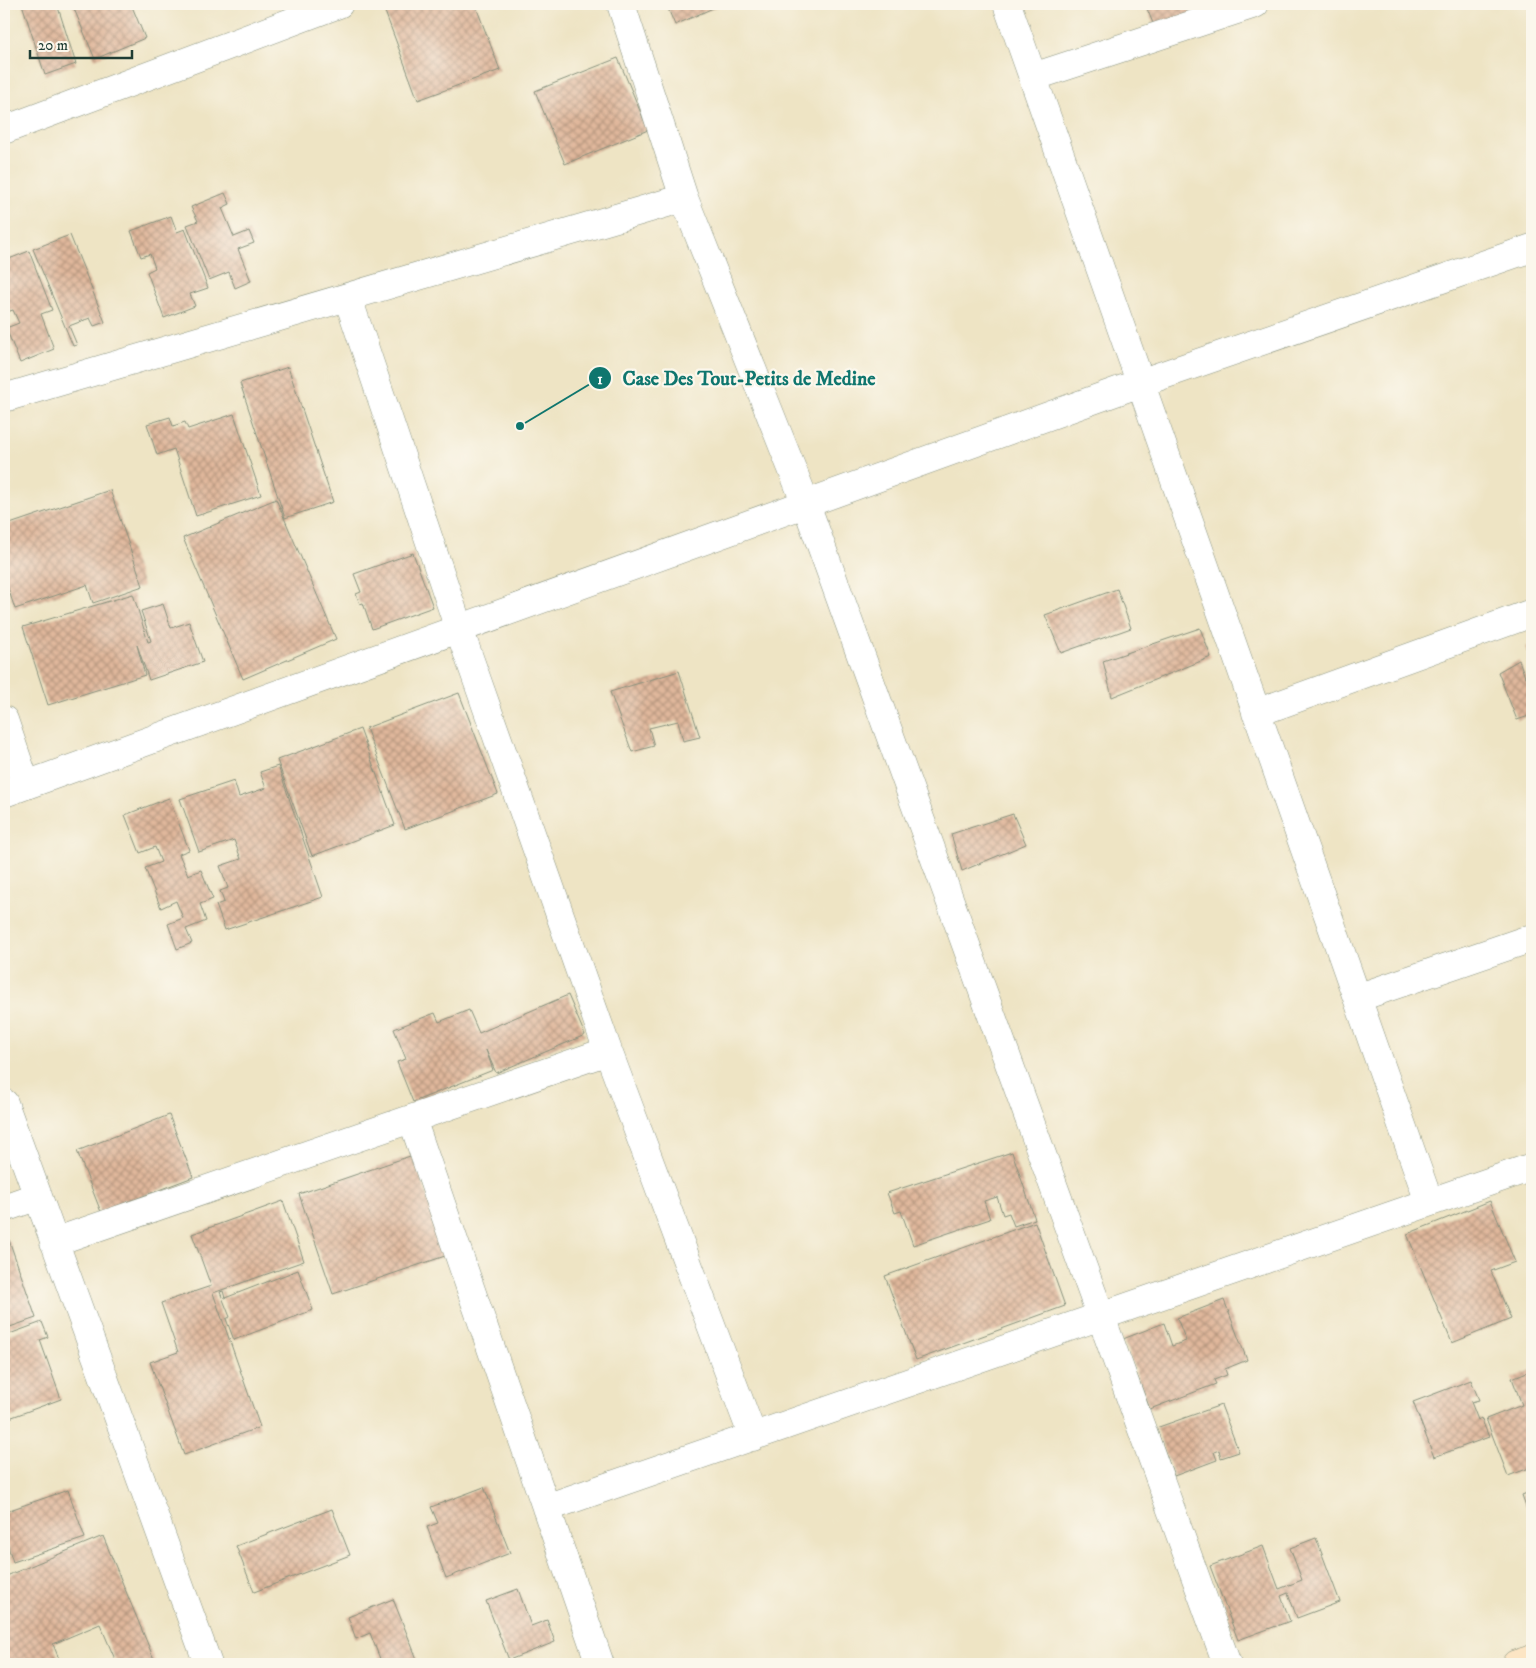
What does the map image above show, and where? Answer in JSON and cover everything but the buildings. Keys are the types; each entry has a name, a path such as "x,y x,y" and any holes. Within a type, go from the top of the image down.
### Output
{"main road":[{"path":"1516,1664 1532,1658"}],"street":[{"path":"4,130 339,4"},
{"path":"621,4 684,198 806,504 1227,1664"},
{"path":"1007,4 1429,1202"},
{"path":"1033,77 1219,9 1255,4"},
{"path":"4,398 684,198"},
{"path":"4,720 15,789 1140,383 1532,248"},
{"path":"348,298 459,629 608,1051 752,1437"},
{"path":"1256,713 1532,613"},
{"path":"1357,998 1532,938"},
{"path":"54,1242 608,1051"},
{"path":"4,1103 208,1664"},
{"path":"412,1119 600,1664"},
{"path":"546,1508 1532,1167"},
{"path":"4,1208 38,1196"}],"place":[{"name":"Case Des Tout-Petits de Medine","path":"520,426"}]}
